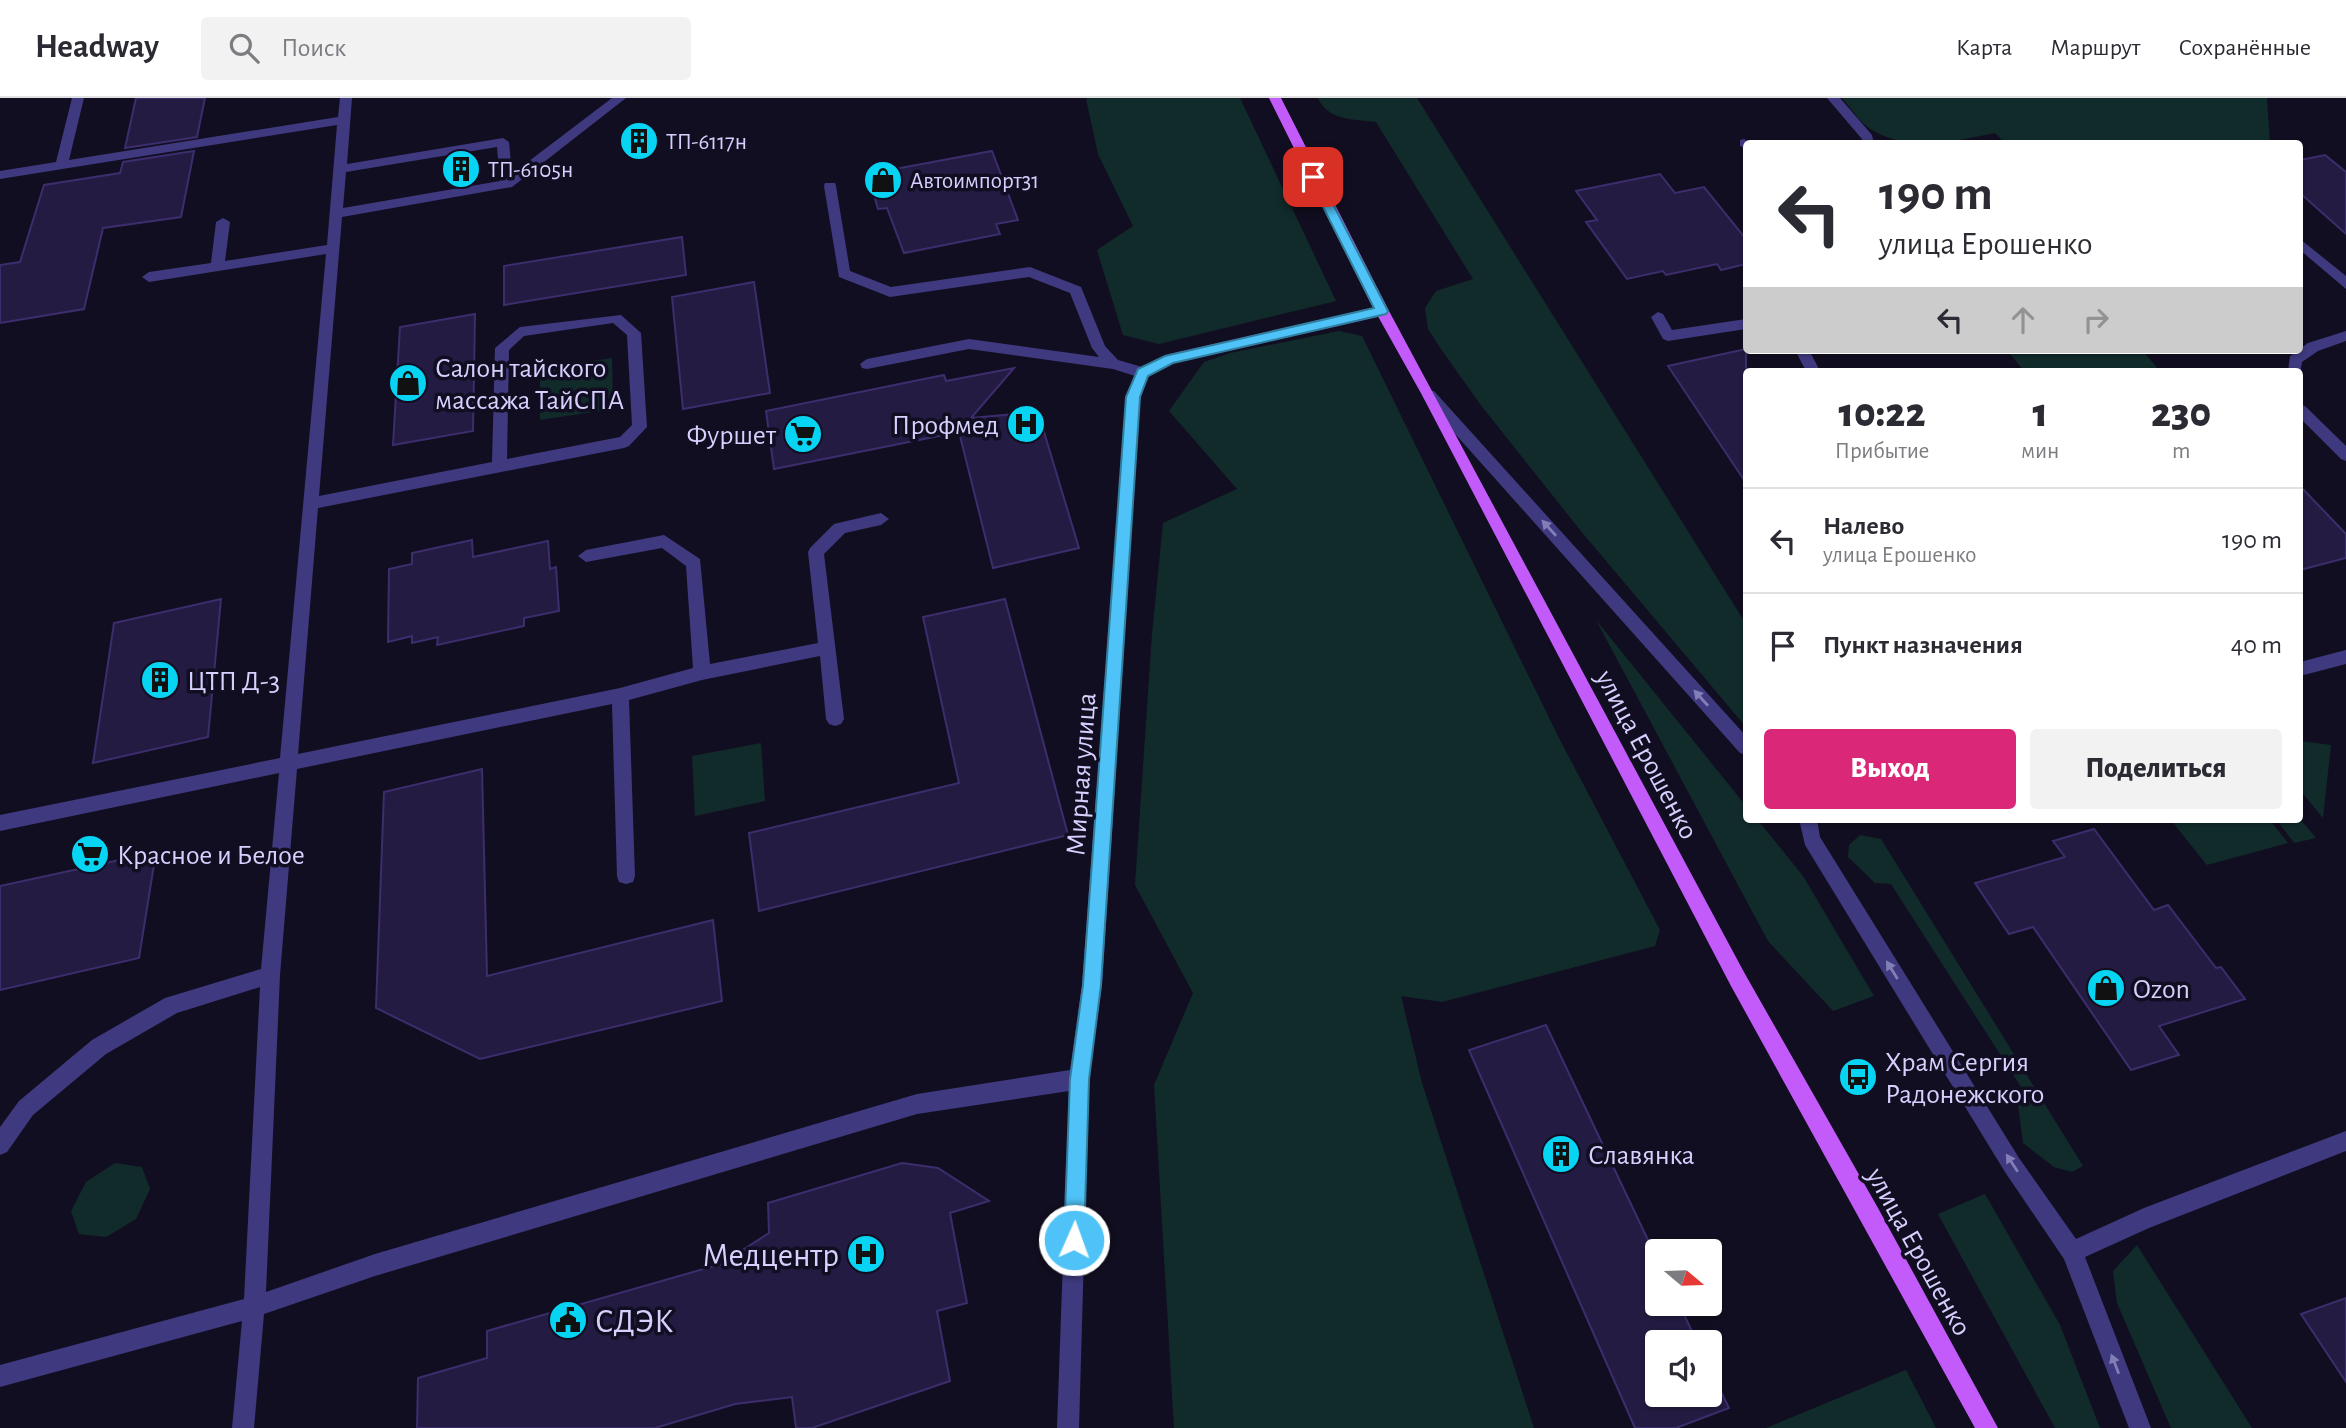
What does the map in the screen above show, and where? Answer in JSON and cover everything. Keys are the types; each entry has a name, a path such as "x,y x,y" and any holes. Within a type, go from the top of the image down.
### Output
{"main road":[{"name":"улица Ерошенко","path":"1275,98 1382,311 1738,980 1987,1428"}],"street":[{"path":"62,164 78,98"},
{"path":"243,1428 254,1307 270,975 346,98"},
{"path":"334,214 507,184 620,98"},
{"path":"1833,98 1868,140"},
{"path":"0,175 344,120"},
{"path":"340,169 503,142 507,184"},
{"path":"830,186 844,274 890,292 1030,272 1076,290 1099,348 1114,364"},
{"path":"216,268 223,222"},
{"path":"2303,246 2346,284"},
{"path":"149,277 332,249"},
{"path":"867,364 969,344 1114,364 1143,373 1169,359 1382,311"},
{"path":"1658,317 1668,336 1743,324"},
{"path":"310,504 624,442 640,427 634,333 616,318 520,332 502,348 499,466"},
{"path":"2295,368 2295,360 2313,347 2346,336"},
{"name":"Мирная улица","path":"1068,1428 1079,1079 1092,985 1129,437 1133,397 1143,373"},
{"path":"1429,395 1743,745"},
{"path":"2303,413 2346,455"},
{"path":"835,719 816,552 840,528 881,519"},
{"path":"586,556 664,541 694,562 702,673"},
{"path":"0,823 621,695 702,673 825,648"},
{"path":"2303,668 2346,657"},
{"path":"621,695 626,876"},
{"path":"1809,823 1811,838 2012,1165 2072,1252 2140,1428"},
{"path":"0,1145 26,1108 99,1047 172,1005 270,975"},
{"path":"0,1376 254,1307 375,1265 917,1104 1079,1079"},
{"path":"2072,1252 2144,1219 2346,1141"}],"green space":[{"path":"1240,98 1336,301 1159,344 1123,335 1097,250 1133,226 1098,154 1086,99"},
{"path":"1318,98 1417,98 1743,619 1743,723 1580,530 1480,404 1441,349 1428,329 1425,308 1436,291 1473,279 1376,122 1342,118 1322,106"},
{"path":"1842,98 2267,98 2270,140 2002,140 1995,133 1958,140 1898,140 1872,130"},
{"path":"1339,331 1362,336 1560,740 1660,930 1655,946 1442,1002 1401,996 1422,1083 1534,1428 1174,1428 1154,1085 1193,993 1135,885 1152,634 1163,523 1237,489 1169,411 1204,362 1230,353"},
{"path":"2010,354 2145,354 2157,368 2022,368"},
{"path":"612,358 613,409 540,420 540,369"},
{"path":"1596,620 1743,802 1743,823 1760,823 1803,876 1874,996 1833,1011 1768,941"},
{"path":"2303,741 2331,745 2323,818 2303,794"},
{"path":"761,743 765,801 695,816 692,756"},
{"path":"2173,823 2272,823 2288,843 2207,865"},
{"path":"2279,823 2303,823 2316,838 2294,843"},
{"path":"1860,835 1881,839 2083,1166 2072,1172 2054,1167 2023,1143 2018,1105 2028,1098 1891,884 1875,883 1848,857 1849,845"},
{"path":"115,1163 142,1167 150,1189 136,1219 106,1237 79,1234 71,1211 86,1182"},
{"path":"1985,1194 2060,1325 2100,1428 2055,1428 1938,1214"},
{"path":"2137,1245 2252,1428 2171,1428 2117,1303 2113,1271"},
{"path":"1906,1370 1936,1428 1766,1428"}],"building":[{"path":"136,98 205,98 197,137 125,148"},
{"path":"194,151 181,217 103,228 84,309 0,323 0,265 20,262 44,185 120,173 123,162"},
{"path":"992,151 1018,220 996,224 1000,234 904,253 887,208 878,209 868,174"},
{"path":"2325,155 2346,172 2346,234 2303,196 2303,159"},
{"path":"1660,174 1675,193 1704,187 1743,235 1743,265 1721,270 1717,264 1666,275 1663,271 1627,279 1586,222 1597,220 1576,191"},
{"path":"682,237 686,275 504,305 504,266"},
{"path":"754,282 770,393 683,409 672,297"},
{"path":"475,314 473,431 393,445 400,327"},
{"path":"1743,350 1743,354 1746,354 1746,368 1743,368 1743,478 1668,366"},
{"path":"1014,368 971,418 1038,412 1079,548 993,568 959,432 774,469 766,411 944,375 946,381"},
{"path":"2303,489 2346,534 2346,558 2303,569"},
{"path":"472,540 473,557 548,541 550,569 556,567 559,611 524,618 524,626 437,645 438,637 412,643 412,636 388,642 389,569 412,564 412,553"},
{"name":"ЦТП Д-3","path":"221,599 208,737 93,763 114,623"},
{"path":"1005,599 1068,835 759,911 749,833 959,783 923,617"},
{"path":"482,769 487,976 713,920 722,1001 480,1059 376,1008 384,792"},
{"path":"2094,829 2154,910 2168,905 2216,968 2221,967 2245,999 2159,1026 2179,1055 2131,1070 2033,927 2009,934 1975,883 2065,857 2053,841"},
{"path":"156,852 139,958 0,990 0,886"},
{"name":"Славянка","path":"1546,1025 1648,1239 1645,1239 1645,1316 1685,1316 1691,1330 1645,1330 1645,1407 1722,1407 1722,1394 1729,1408 1676,1428 1635,1428 1469,1050"},
{"path":"902,1163 938,1168 989,1201 950,1213 967,1303 937,1311 950,1381 812,1428 796,1428 792,1397 735,1404 655,1428 417,1428 418,1378 487,1358 487,1331 721,1264 769,1233 768,1203"},
{"path":"2346,1298 2346,1382 2301,1314"}],"place":[{"name":"ТП-6117н","path":"639,141"},
{"name":"ТП-6105н","path":"461,169"},
{"name":"Автоимпорт31","path":"883,180"},
{"name":"Салон тайского массажа ТайСПА","path":"408,383"},
{"name":"Профмед","path":"1026,424"},
{"name":"Фуршет","path":"803,434"},
{"name":"ЦТП Д-3","path":"160,680"},
{"name":"Красное и Белое","path":"90,854"},
{"name":"Ozon","path":"2106,988"},
{"name":"Храм Сергия Радонежского","path":"1858,1077"},
{"name":"Славянка","path":"1561,1154"},
{"name":"Медцентр","path":"866,1254"},
{"name":"СДЭК","path":"568,1320"}],"route":[{"path":"1074,1240 1079,1079 1092,985 1133,397 1143,373 1169,359 1382,311 1313,177"}]}
